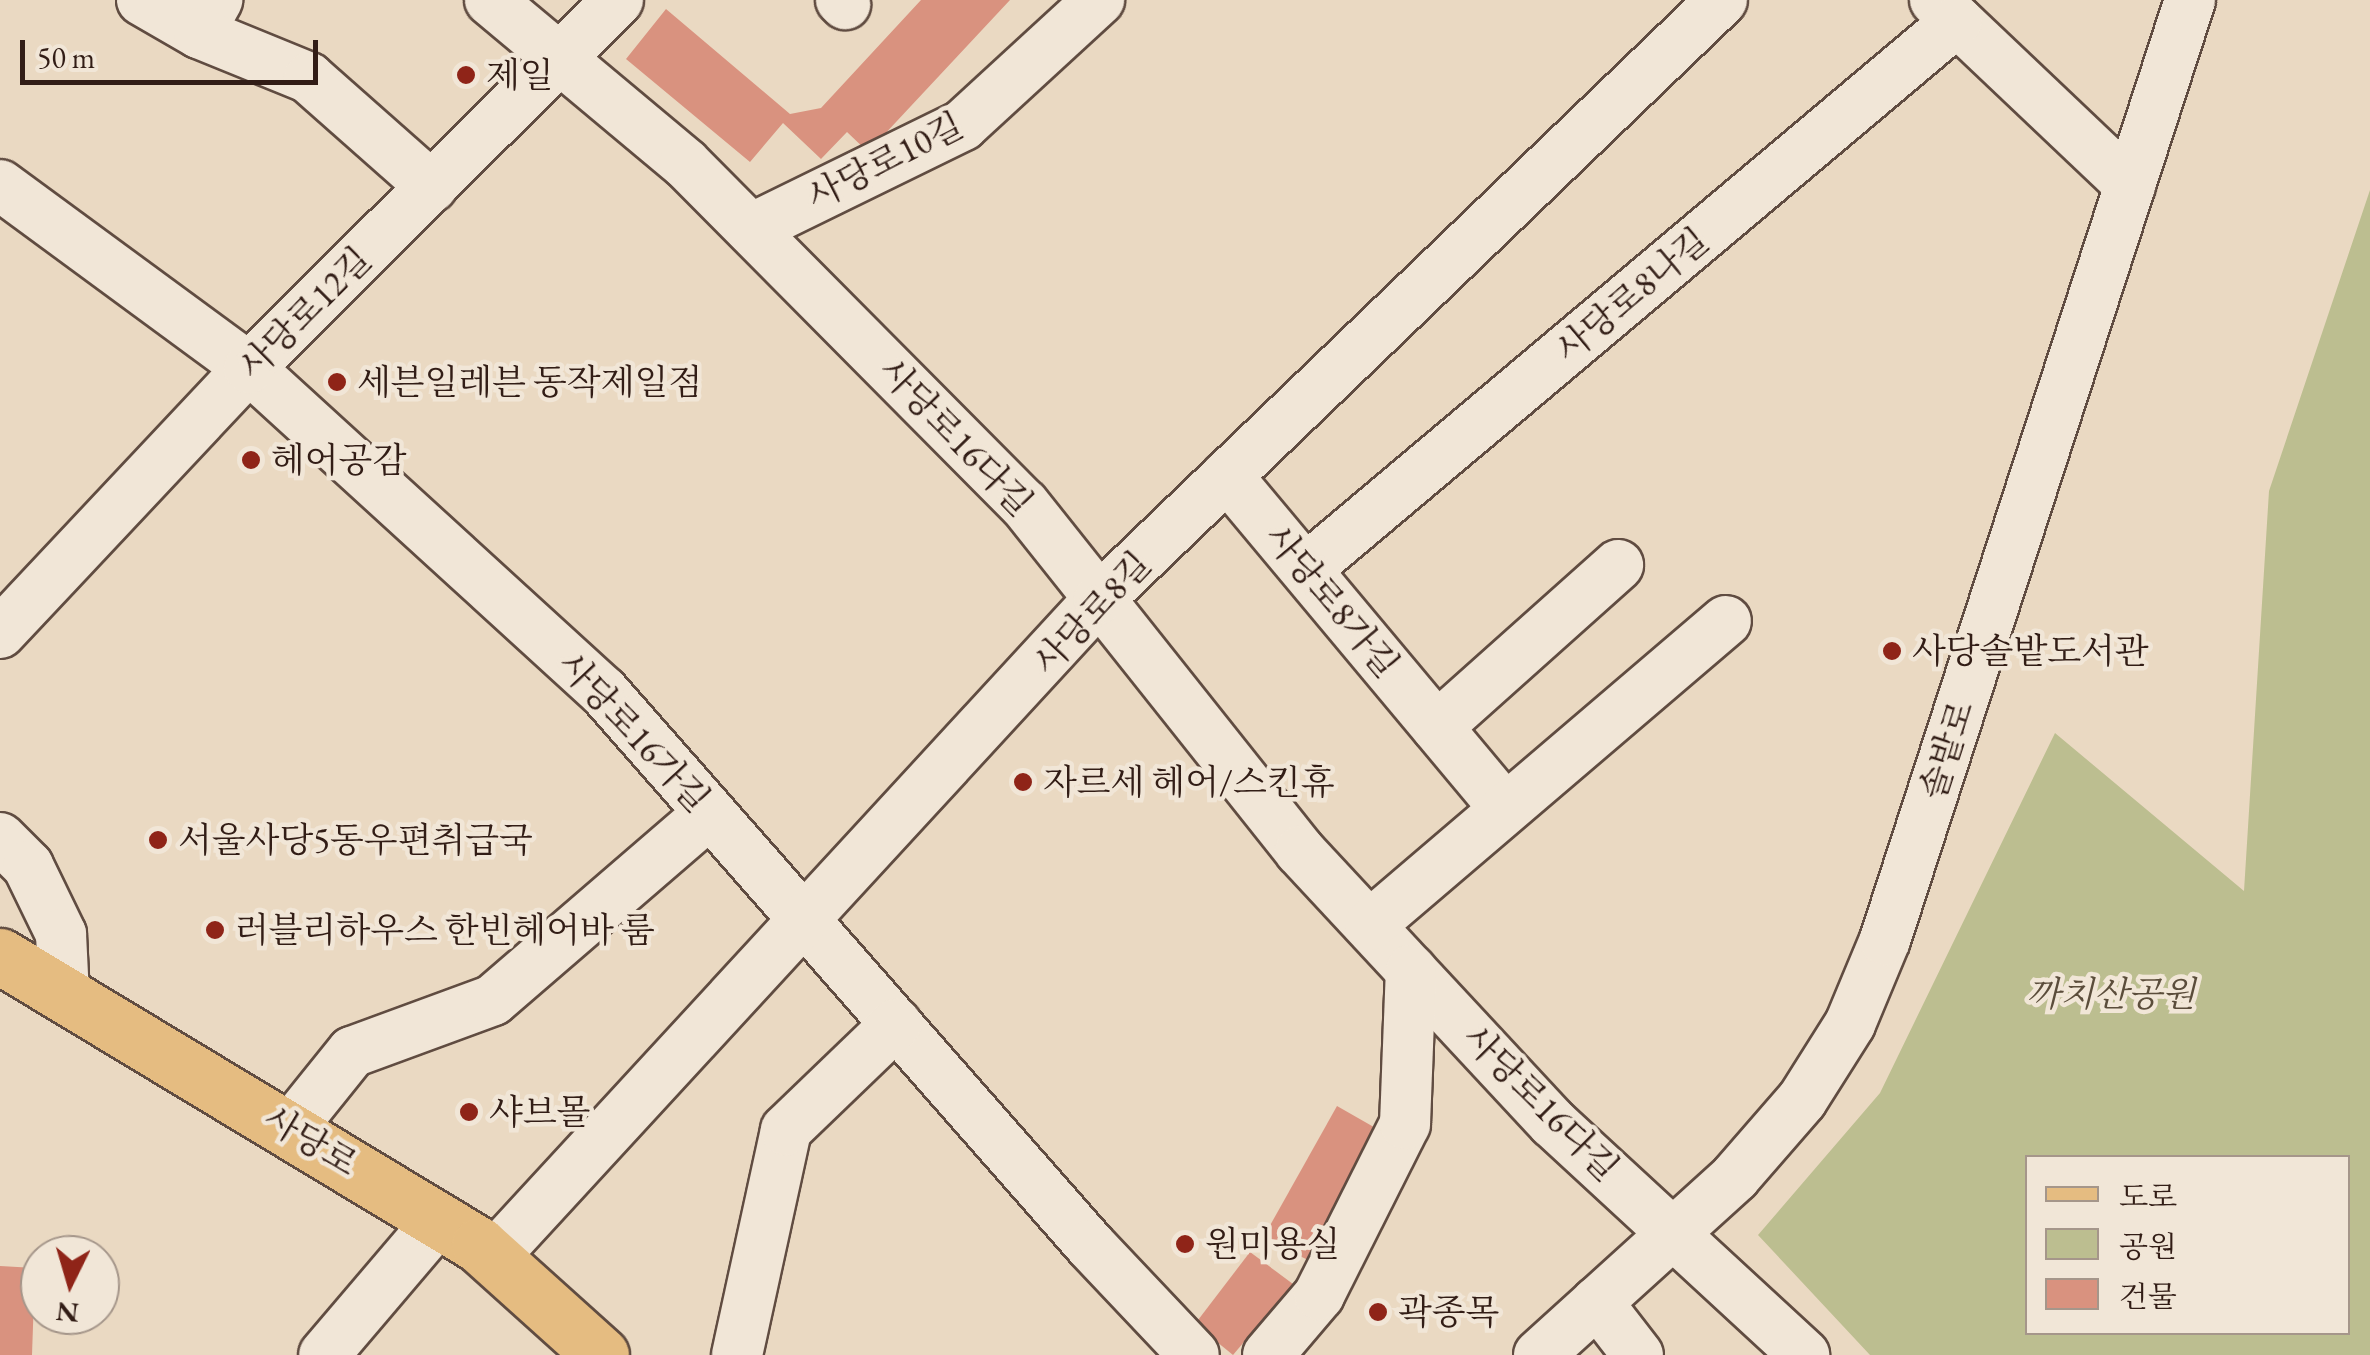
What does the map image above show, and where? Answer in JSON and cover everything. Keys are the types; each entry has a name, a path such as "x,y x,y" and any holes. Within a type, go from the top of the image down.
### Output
{"main road":[{"name":"사당로","path":"0,956 438,1220 493,1257 601,1355"}],"street":[{"path":"142,0 208,17 309,78 432,187"},
{"name":"사당로16다길","path":"490,0 561,58 751,229 1024,504 1300,851 1553,1123 1676,1231 1804,1355"},
{"name":"사당로12길","path":"0,633 249,368 618,0"},
{"name":"사당로10길","path":"751,229 963,125 1099,0"},
{"name":"사당로8길","path":"493,1257 1099,599 1722,0"},
{"name":"솔밭로","path":"1540,1355 1735,1177 1802,1100 1850,1024 1885,940 2190,0"},
{"name":"사당로8나길","path":"1306,570 1946,11 2130,185"},
{"name":"사당로16가길","path":"0,185 249,368 603,691 1194,1355"},
{"name":"사당로8가길","path":"1227,476 1505,808"},
{"path":"1438,726 1618,565"},
{"path":"1370,925 1726,621"},
{"path":"290,1129 352,1052 493,1000 710,813"},
{"path":"0,838 28,866 61,934 64,994"},
{"name":"사당로16다길","path":"1268,1355 1319,1295 1405,1124 1411,970"},
{"path":"737,1355 786,1130 896,1024"},
{"path":"324,1355 438,1220"},
{"path":"1597,1302 1638,1355"}],"green space":[{"name":"까치산공원","path":"2370,190 2370,1355 1870,1355 1758,1235 1880,1093 2055,733 2244,891 2269,491"}],"building":[{"path":"921,0 1010,0 868,152 847,132 821,159 783,123 750,162 626,59 666,9 790,114 821,108"},
{"path":"1337,1106 1379,1130 1308,1260 1263,1238"},
{"path":"1250,1252 1293,1284 1233,1355 1195,1324"},
{"path":"0,1266 20,1267 20,1335 33,1335 32,1355 0,1355"}],"place":[{"name":"제일","path":"466,75"},
{"name":"세븐일레븐 동작제일점","path":"337,382"},
{"name":"헤어공감","path":"251,460"},
{"name":"사당솔밭도서관","path":"1892,651"},
{"name":"자르세 헤어/스킨휴","path":"1023,782"},
{"name":"서울사당5동우편취급국","path":"158,840"},
{"name":"러블리하우스 한빈헤어바 룸","path":"215,930"},
{"name":"샤브몰","path":"469,1112"},
{"name":"원미용실","path":"1185,1244"},
{"name":"곽종목","path":"1378,1312"}]}
